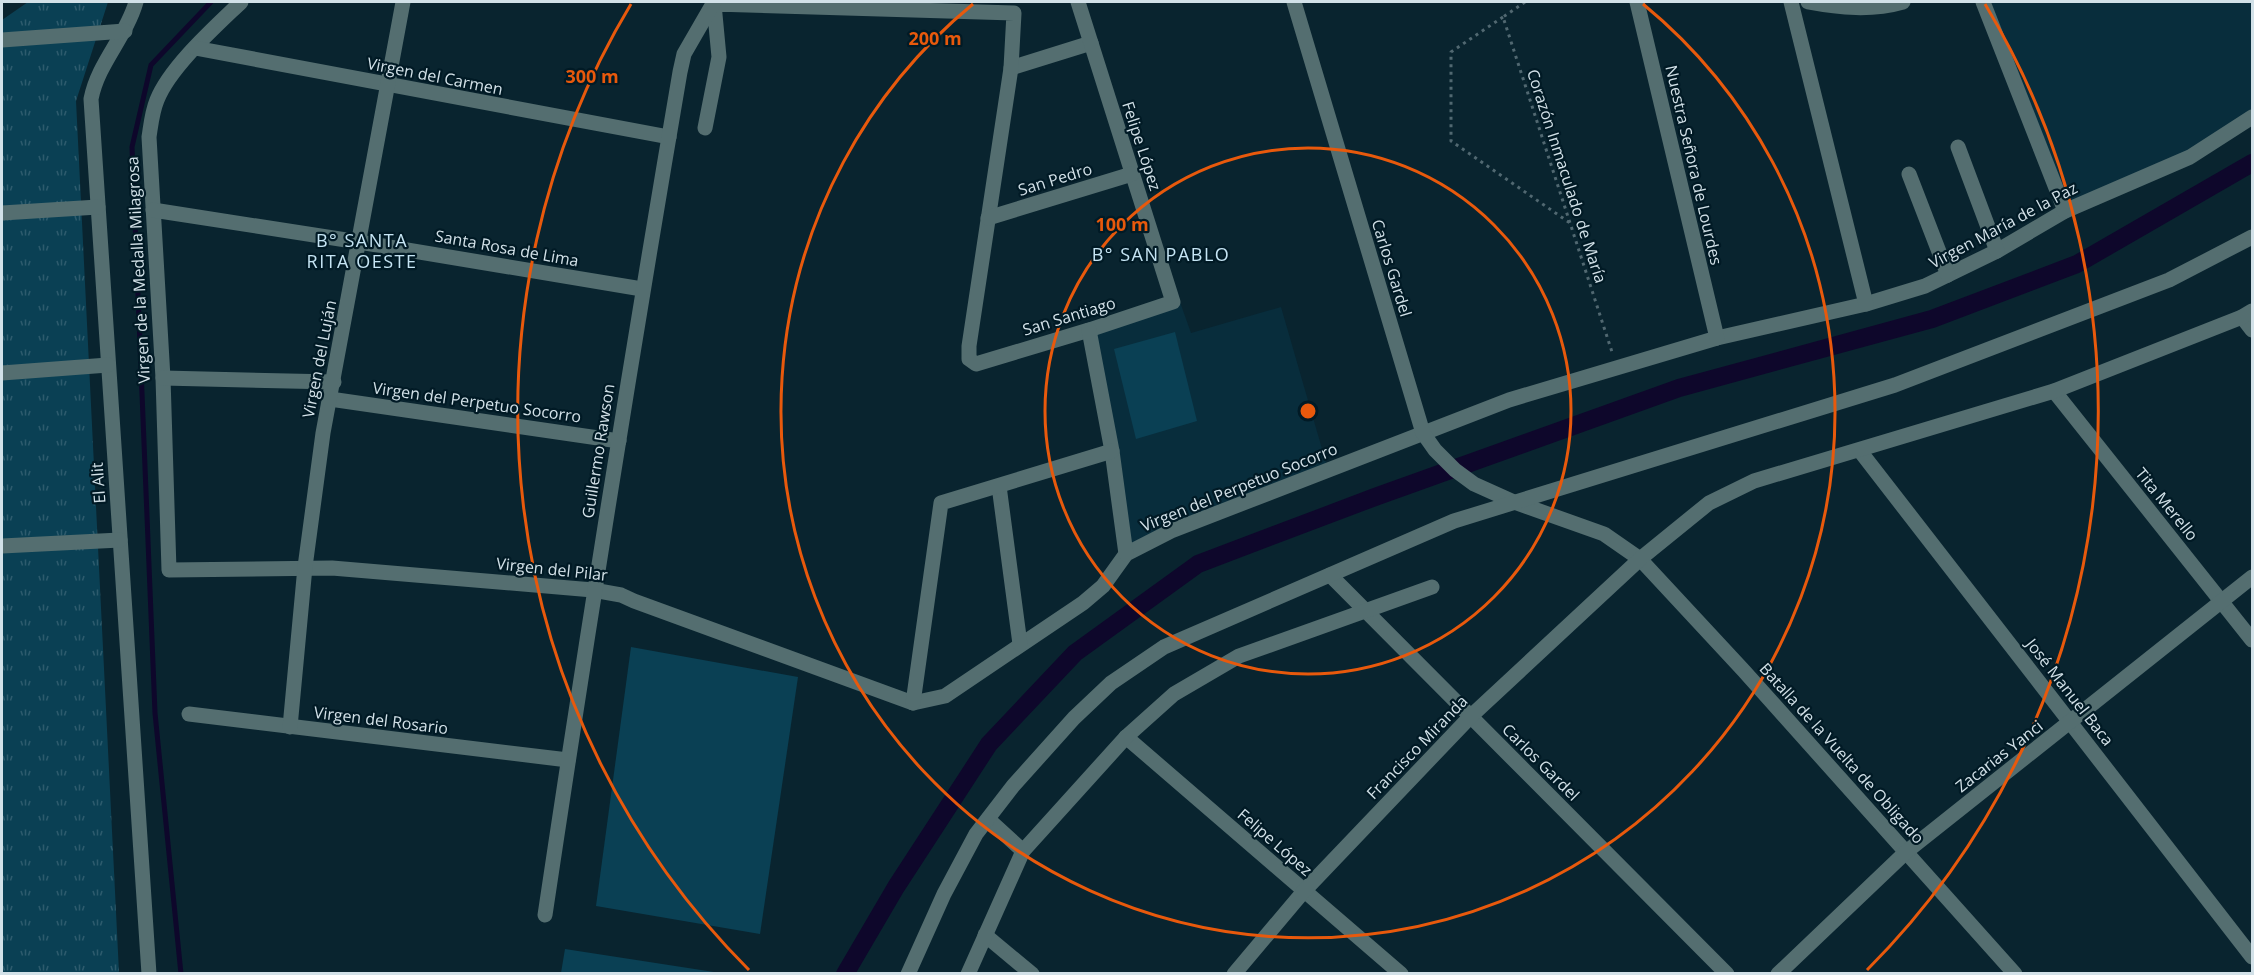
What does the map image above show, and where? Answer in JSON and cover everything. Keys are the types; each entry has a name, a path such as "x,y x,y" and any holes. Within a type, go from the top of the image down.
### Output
{"street":[{"name":"El Alit","path":"136,2 125,31 94,83 91,99 149,974"},
{"name":"Virgen de la Medalla Milagrosa","path":"169,570 163,378 149,137 152,116 168,81 195,48 241,2"},
{"name":"Virgen del Luján","path":"290,727 305,567 323,433 403,2"},
{"name":"Felipe López","path":"1079,2 1173,302"},
{"name":"Carlos Gardel","path":"1294,2 1423,433 1435,450 1473,484 1514,502"},
{"name":"Nuestra Señora de Lourdes","path":"1637,2 1717,338"},
{"path":"1791,2 1866,304"},
{"path":"1808,2 1838,8 1886,7 1903,2"},
{"path":"1983,2 2065,211"},
{"path":"705,128 719,57 714,3 1014,13 1011,68 988,218"},
{"name":"Guillermo Rawson","path":"545,915 593,590 642,289 684,54 714,3"},
{"path":"2,40 125,31"},
{"path":"1011,68 1091,43"},
{"name":"Virgen del Carmen","path":"195,48 387,86 669,137"},
{"name":"Virgen María de la Paz","path":"1617,367 1717,338 1866,304 1925,286 1997,252 2065,211 2190,157 2253,117"},
{"path":"1958,147 1997,252"},
{"name":"San Pedro","path":"988,218 1132,174"},
{"path":"1909,174 1947,275"},
{"path":"2,213 98,207"},
{"name":"Santa Rosa de Lima","path":"153,210 642,289"},
{"name":"San Santiago","path":"988,218 969,346 969,359 976,364 1173,302"},
{"path":"908,974 944,894 976,834 1013,786 1066,727 1112,683 1164,647 1454,521 1895,385 2169,280 2253,237"},
{"path":"2247,314 2253,330"},
{"name":"Francisco Miranda","path":"1234,974 1304,891 1470,717 1640,559 1709,503 1754,481 2054,391 2247,314"},
{"path":"1089,330 1113,451 1126,554"},
{"path":"2,373 108,365"},
{"name":"Virgen del Perpetuo Socorro","path":"913,703 945,696 1083,603 1103,586 1126,554 1171,531 1509,400 1617,367"},
{"path":"163,378 334,382"},
{"name":"Tita Merello","path":"2054,391 2253,640"},
{"name":"Virgen del Perpetuo Socorro","path":"330,399 619,441"},
{"path":"913,703 941,503 1113,451"},
{"name":"José Manuel Baca","path":"1860,451 2253,957"},
{"path":"999,486 1020,644"},
{"name":"Batalla de la Vuelta de Obligado","path":"1514,502 1604,534 1640,559 1744,671 2014,974"},
{"path":"2,546 120,540"},
{"name":"Virgen del Pilar","path":"169,570 305,567 593,590 621,595 913,703"},
{"name":"Carlos Gardel","path":"1330,575 1727,974"},
{"name":"Zacarias Yanci","path":"1778,974 1906,852 2253,577"},
{"path":"968,974 1023,851 1126,737 1173,694 1239,656 1432,586"},
{"name":"Virgen del Rosario","path":"189,714 568,760"},
{"name":"Felipe López","path":"1126,737 1401,974"},
{"path":"988,819 1023,851"},
{"path":"985,935 1032,974"}],"path":[{"path":"1525,2 1451,52 1451,141 1570,223"},
{"name":"Corazón Inmaculado de María","path":"1503,17 1617,367"}],"shaded area":[{"path":"1984,2 2252,2 2252,116 2189,155 2066,210"},
{"path":"1180,302 1191,333 1281,307 1327,466 1132,546 1093,334"}],"green space":[{"path":"28,2 108,2 76,101 119,973 2,973 2,20"},
{"path":"1175,332 1197,421 1136,439 1114,349"},
{"path":"631,647 798,677 760,934 596,906"},
{"path":"565,949 714,972 714,973 561,973"}],"waterway":[{"path":"181,974 155,713 132,147 151,65 211,2"},
{"path":"845,974 896,887 989,744 1075,653 1198,564 1375,497 1679,388 1932,319 2077,264 2252,163"}],"district":[{"name":"B° SANTA RITA OESTE","path":"362,250"},
{"name":"B° SAN PABLO","path":"1161,254"}]}
